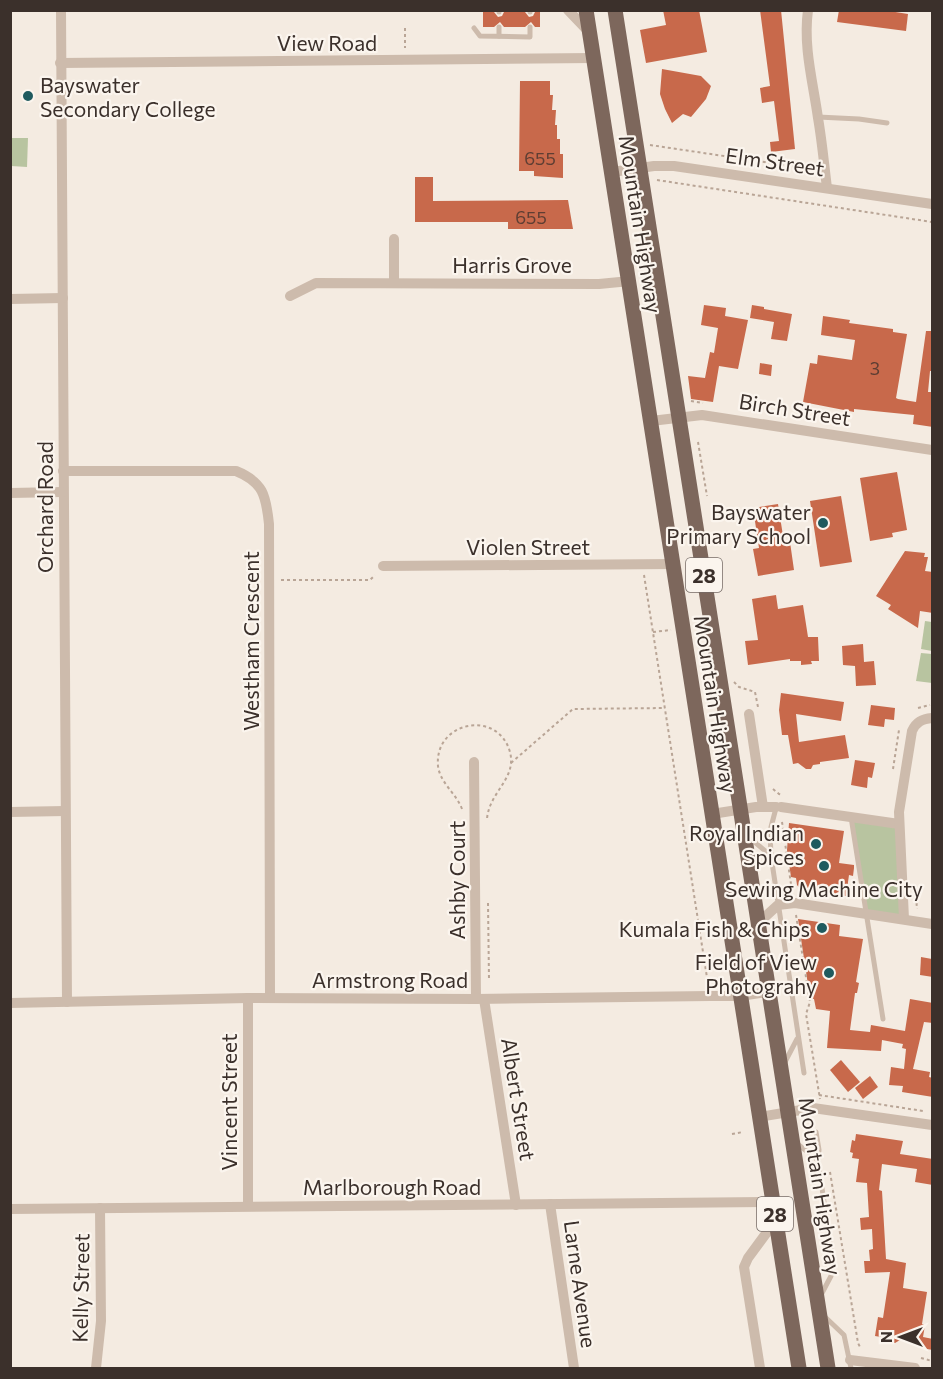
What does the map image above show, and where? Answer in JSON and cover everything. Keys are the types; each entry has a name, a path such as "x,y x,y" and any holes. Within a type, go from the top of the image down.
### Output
{"main road":[{"name":"Mountain Highway","path":"586,10 799,1368"},
{"name":"Mountain Highway","path":"615,10 828,1368"}],"street":[{"name":"Orchard Road","path":"60,10 67,1002"},
{"path":"567,10 589,33"},
{"path":"808,10 805,32 827,188"},
{"name":"View Road","path":"60,63 594,58"},
{"name":"Elm Street","path":"612,172 674,166 933,204"},
{"path":"394,239 394,283"},
{"name":"Harris Grove","path":"290,296 316,283 599,284 630,281"},
{"path":"10,299 63,298"},
{"name":"Birch Street","path":"651,421 702,415 933,450"},
{"name":"Westham Crescent","path":"63,471 236,471 251,477 264,493 267,505 269,580 270,998"},
{"path":"10,493 63,492"},
{"name":"Violen Street","path":"383,566 672,564"},
{"name":"Mountain Highway","path":"749,714 763,807"},
{"path":"904,919 899,824 912,731 921,720 933,718"},
{"name":"Ashby Court","path":"474,762 480,999"},
{"path":"712,814 740,809 778,807 899,824"},
{"path":"10,812 65,811"},
{"path":"758,923 778,905 795,903 933,924"},
{"name":"Armstrong Road","path":"10,1003 248,998 480,999 740,996 768,992"},
{"name":"Vincent Street","path":"248,998 248,1206"},
{"name":"Albert Street","path":"480,999 516,1205"},
{"path":"759,1117 813,1108 933,1125"},
{"name":"Marlborough Road","path":"10,1209 773,1202"},
{"name":"Larne Avenue","path":"550,1204 574,1368"},
{"name":"Kelly Street","path":"96,1368 102,1321 100,1208"},
{"path":"760,1368 744,1267 776,1220"},
{"path":"850,1364 915,1368"}],"lane":[{"path":"499,27 499,36"},
{"path":"474,28 480,36 530,37 530,27"},
{"path":"818,117 839,117 886,123"},
{"name":"Mountain Highway","path":"778,807 770,831 771,856 804,1073"},
{"path":"851,817 883,1019"},
{"path":"744,832 771,856"},
{"path":"781,1070 798,1037"},
{"name":"Mountain Highway","path":"816,1132 833,1265 831,1276 818,1307"},
{"path":"792,1140 818,1160"},
{"path":"818,1307 844,1335 850,1364"}],"path":[{"path":"405,28 405,48"},
{"path":"650,145 811,169"},
{"path":"657,180 933,222"},
{"path":"695,434 708,506"},
{"path":"269,580 370,580 383,566"},
{"path":"645,578 709,989"},
{"path":"653,632 675,629"},
{"path":"733,680 737,685 756,692 758,707"},
{"path":"511,764 573,709 665,708"},
{"path":"770,786 779,794"},
{"path":"782,819 794,896"},
{"path":"915,877 917,909"},
{"path":"796,916 810,1002 806,1014 819,1095 933,1112"},
{"path":"732,1134 743,1132"},
{"path":"830,1170 858,1343 861,1349"}],"green space":[{"path":"11,138 28,138 27,167 11,166"},
{"path":"925,621 932,622 932,651 921,649"},
{"path":"921,653 932,654 932,683 916,681"},
{"path":"851,817 899,824 904,919 867,914"}],"building":[{"path":"663,10 699,10 707,52 646,63 640,30 666,25"},
{"path":"760,10 781,10 795,149 771,152 770,142 779,141 774,101 762,103 760,88 770,86"},
{"path":"839,10 883,10 908,14 906,31 837,22"},
{"path":"483,12 494,12 498,17 504,12 525,12 529,17 535,12 540,12 540,27 535,27 531,22 525,27 504,27 500,22 494,27 483,27"},
{"path":"662,69 701,76 711,86 706,99 691,117 683,114 672,123 660,94"},
{"path":"520,81 550,81 550,95 553,95 552,110 556,110 557,139 560,139 560,154 563,154 563,178 534,176 534,171 519,171"},
{"path":"415,177 433,177 433,201 568,200 573,229 508,229 508,222 415,222"},
{"path":"704,305 726,308 725,316 748,320 738,369 719,366 713,402 691,399 688,376 705,378 710,352 714,353 718,328 701,325"},
{"path":"752,305 792,314 787,341 771,339 774,322 750,318"},
{"path":"823,316 850,320 849,323 893,329 893,332 907,334 896,398 916,402 926,331 933,331 933,371 930,371 928,392 933,392 933,427 913,424 914,415 854,409 854,412 803,402 810,363 817,364 818,355 852,360 855,340 821,335"},
{"path":"760,363 772,365 771,376 759,374"},
{"path":"897,472 907,530 892,533 893,537 870,541 860,478"},
{"path":"841,496 852,562 820,567 810,501"},
{"path":"778,504 784,542 790,542 794,570 758,576 753,549 759,548 753,508"},
{"path":"905,551 925,553 924,557 928,557 925,571 933,572 933,613 920,611 918,628 888,609 891,605 876,596"},
{"path":"776,595 778,609 803,605 808,637 818,637 819,661 801,665 801,661 790,661 790,659 748,665 745,641 758,640 752,599"},
{"path":"863,644 864,662 874,661 876,685 856,686 855,666 843,665 842,646"},
{"path":"781,693 844,702 841,721 796,714 799,742 845,735 849,758 820,762 820,764 813,765 811,769 806,769 798,763 793,764 788,735 782,735 779,710"},
{"path":"871,705 895,708 894,720 885,719 884,727 868,725"},
{"path":"855,760 875,763 872,778 868,777 867,788 851,785"},
{"path":"789,823 844,831 839,863 854,865 853,876 849,875 846,896 801,890 797,885 796,878 791,877 787,850"},
{"path":"798,919 840,925 839,936 863,939 856,982 859,983 857,993 855,993 850,1030 870,1032 871,1025 905,1031 910,999 933,1003 933,1023 924,1022 913,1069 930,1072 929,1077 933,1078 933,1097 902,1092 903,1086 889,1085 891,1067 904,1069 906,1049 902,1048 903,1044 882,1040 881,1051 827,1048 830,1011 816,1009 814,999 810,998"},
{"path":"921,957 932,959 933,977 920,975"},
{"path":"841,1060 860,1082 848,1092 830,1070"},
{"path":"870,1076 878,1087 863,1099 855,1088"},
{"path":"856,1134 903,1141 900,1154 933,1159 933,1185 915,1182 917,1169 882,1164 879,1190 882,1191 886,1259 906,1263 903,1288 927,1292 922,1324 925,1325 923,1337 933,1339 933,1350 921,1348 922,1344 900,1340 895,1343 890,1342 887,1338 875,1336 878,1317 883,1318 890,1272 865,1273 864,1261 870,1261 869,1250 873,1249 872,1229 861,1230 860,1218 869,1217 867,1183 856,1182 859,1159 852,1158 853,1153 850,1152 852,1140 855,1141"}],"place":[{"name":"Bayswater Secondary College","path":"28,96"},
{"name":"Bayswater Primary School","path":"823,523"},
{"name":"Royal Indian Spices","path":"816,844"},
{"name":"Sewing Machine City","path":"824,866"},
{"name":"Kumala Fish & Chips","path":"822,928"},
{"name":"Field of View Photograhy","path":"829,973"}]}
